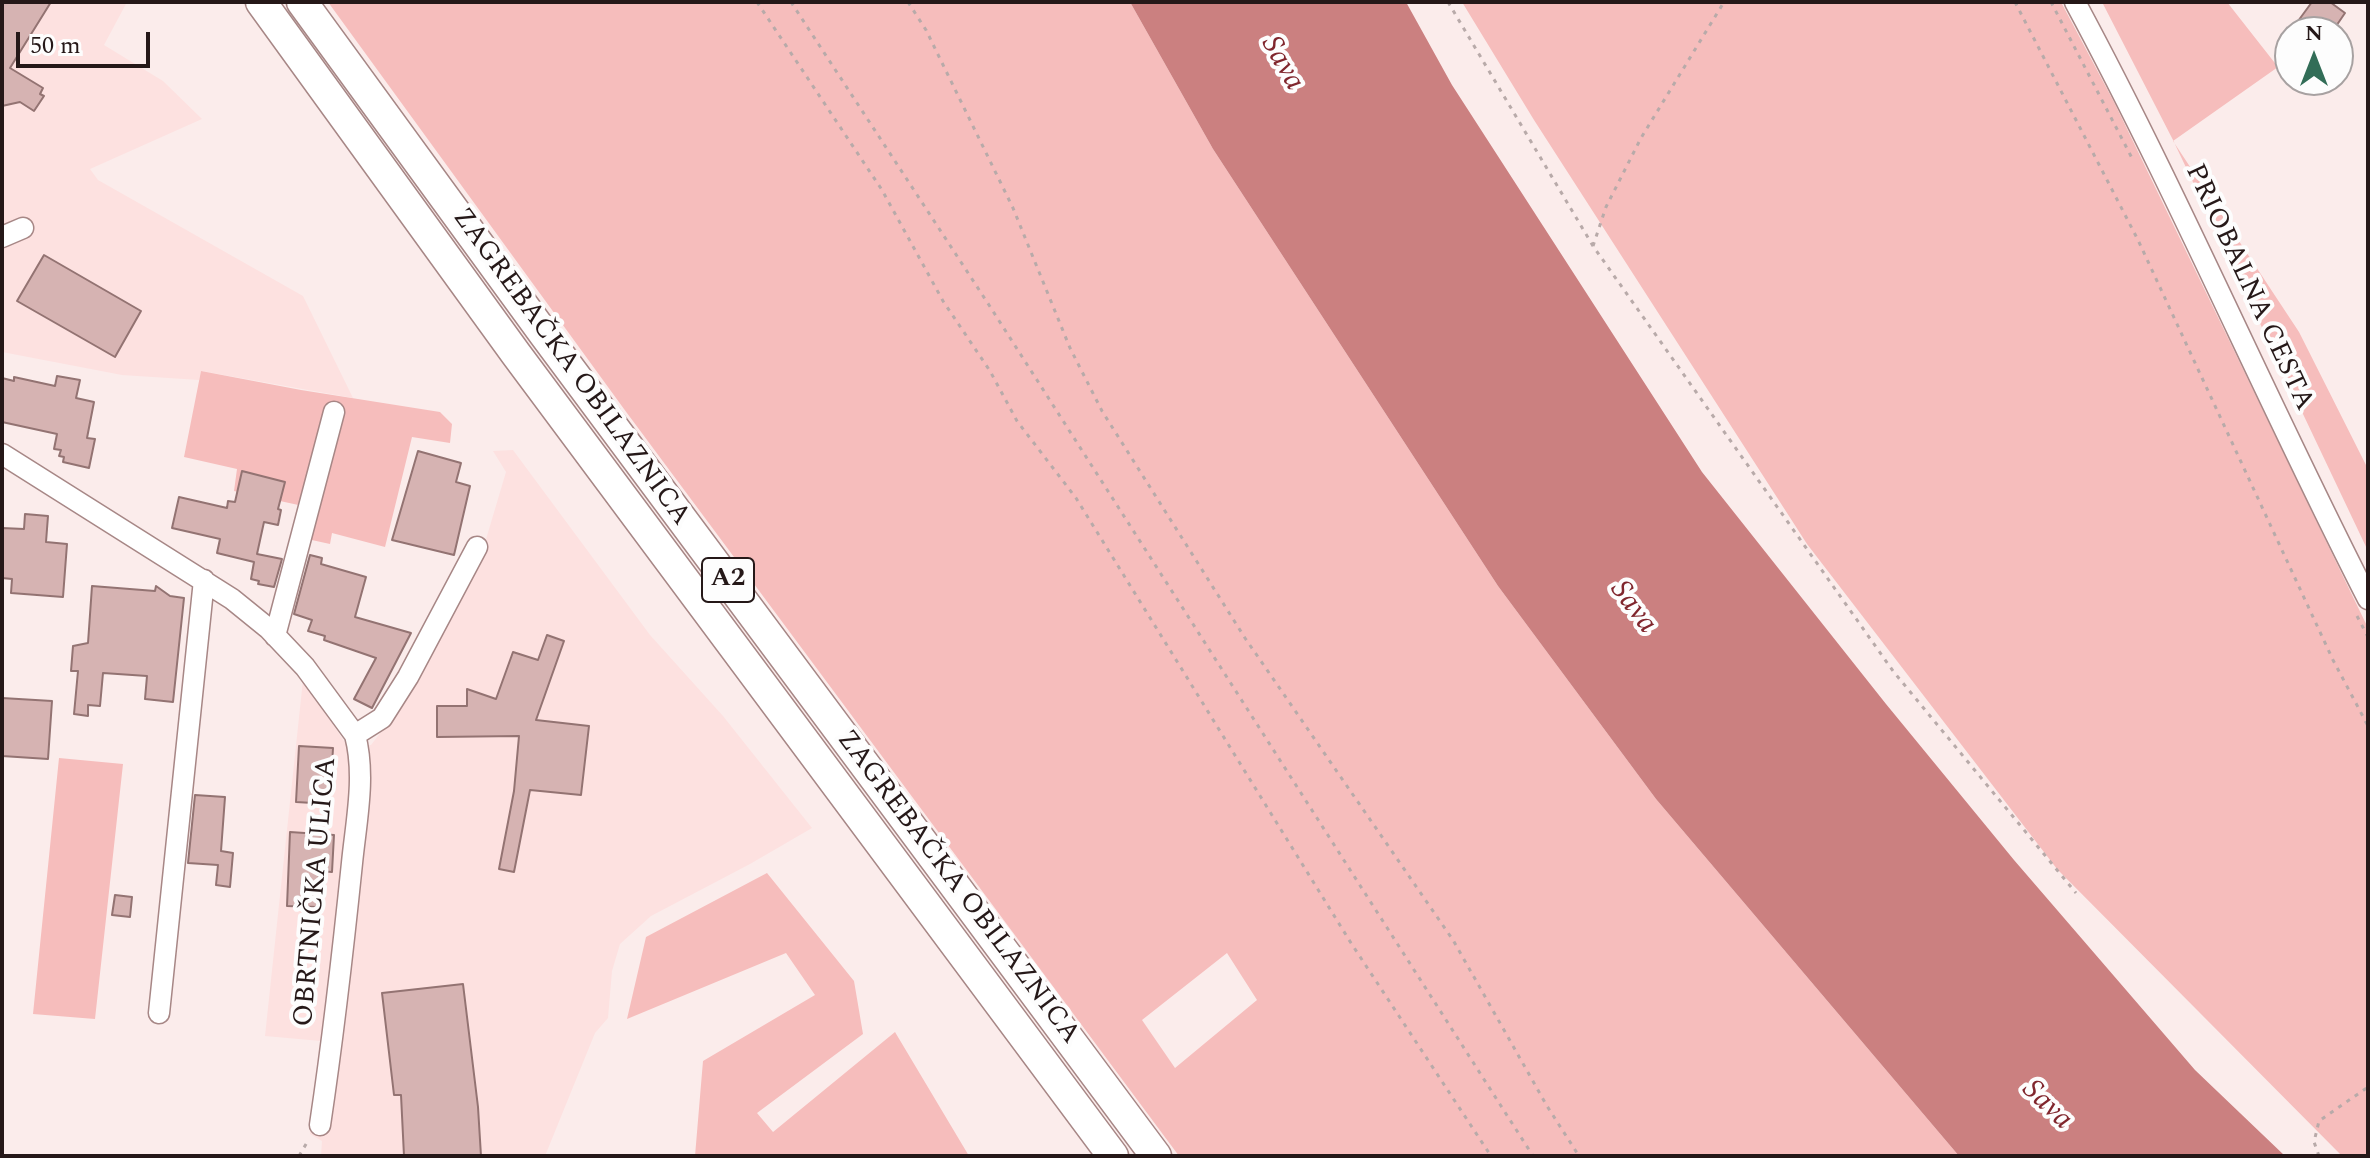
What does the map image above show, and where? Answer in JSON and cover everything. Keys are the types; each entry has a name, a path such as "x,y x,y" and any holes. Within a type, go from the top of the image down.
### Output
{"highway":[{"name":"ZAGREBAČKA OBILAZNICA","path":"261,2 516,354 1113,1156"},
{"name":"ZAGREBAČKA OBILAZNICA","path":"302,2 553,347 1156,1156"}],"street":[{"name":"PRIOBALNA CESTA","path":"2075,2 2127,99 2368,599"},
{"path":"2,237 23,228"},
{"path":"275,636 334,412"},
{"name":"OBRTNIČKA ULICA","path":"2,454 232,599 305,667 355,735 359,748 359,792 336,1020 320,1125"},
{"path":"355,735 382,718 408,677 477,547"},
{"path":"159,1013 204,580"}],"path":[{"path":"757,2 882,190 943,301 990,371 1017,421 1076,498 1351,943 1491,1156"},
{"path":"791,2 989,305 1533,1156"},
{"path":"908,2 926,30 1013,208 1070,348 1102,411 1245,638 1453,940 1547,1106 1579,1156"},
{"path":"1448,2 1593,246 1893,671 2076,893"},
{"path":"1593,246 1606,207 1641,138 1724,2"},
{"path":"2015,2 2138,240 2333,660 2368,726"},
{"path":"2319,1156 2314,1142 2319,1121 2368,1087"}],"shaded area":[{"path":"2,2 127,2 104,45 163,81 202,119 90,169 98,180 303,296 353,398 201,371 199,380 122,375 2,352"},
{"path":"328,2 1130,2 1213,149 1498,586 1656,799 1959,1156 1179,1156 624,409","holes":["1227,953 1257,1000 1175,1068 1142,1020"]},
{"path":"1462,2 2061,2 2115,104 2368,628 2368,1156 2342,1156 2057,869 1807,544 1534,120"},
{"path":"2102,2 2227,2 2274,62 2274,70 2173,141"},
{"path":"2175,144 2299,332 2368,469 2368,551"},
{"path":"201,371 440,412 452,424 450,443 412,437 385,547 332,533 330,544 298,537 303,506 234,491 237,469 184,457"},
{"path":"513,450 650,635 723,716 812,828 651,916 620,944 612,971 608,1018 595,1033 545,1156 321,1156 322,1141 310,1134 321,1041 265,1036 303,680 346,744 371,745 404,702 484,546 506,472 493,451"},
{"path":"59,758 123,764 95,1019 33,1014"},
{"path":"767,873 854,981 863,1034 757,1113 773,1132 895,1032 969,1156 695,1156 703,1061 815,995 786,953 627,1019 646,937"}],"water":[{"name":"Sava","path":"1130,2 1406,2 1452,85 1702,472 2014,860 2195,1070 2285,1156 1959,1156 1656,799 1498,586 1213,149"}],"building":[{"path":"2,2 51,2 10,68 43,88 40,94 44,96 34,111 20,102 2,106"},
{"path":"2312,2 2330,2 2345,13 2343,16 2302,16"},
{"path":"44,255 141,311 115,357 17,301"},
{"path":"57,376 80,380 76,398 94,402 87,438 95,439 89,468 63,462 64,457 59,456 61,450 54,449 57,434 2,422 2,378 14,381 14,377 55,386"},
{"path":"418,451 461,463 456,482 470,486 454,555 392,540"},
{"path":"242,471 285,482 278,509 281,510 278,525 264,522 257,554 282,559 274,587 258,584 259,581 251,579 254,562 217,553 220,539 172,528 179,497 227,508 228,501 235,502"},
{"path":"25,514 48,516 46,542 67,544 63,597 11,593 12,579 2,578 2,528 24,529"},
{"path":"310,555 322,558 321,564 366,577 355,617 411,633 372,708 354,699 376,658 324,640 325,636 308,631 312,620 294,614"},
{"path":"92,586 155,591 156,586 170,596 184,598 173,702 145,699 147,676 103,673 100,706 88,705 88,716 74,714 78,671 71,671 73,646 88,643"},
{"path":"547,635 564,641 536,720 589,726 581,795 530,790 514,872 499,869 514,791 519,736 437,737 437,706 467,706 467,689 496,699 513,652 538,660"},
{"path":"2,698 52,701 48,759 2,756"},
{"path":"299,746 333,748 330,804 296,802"},
{"path":"195,795 225,797 221,851 233,853 230,887 216,885 218,865 188,863"},
{"path":"290,832 334,835 332,872 319,871 317,907 287,906"},
{"path":"115,895 132,897 130,917 112,915"},
{"path":"463,984 481,1156 404,1156 401,1095 394,1095 382,993"}]}
